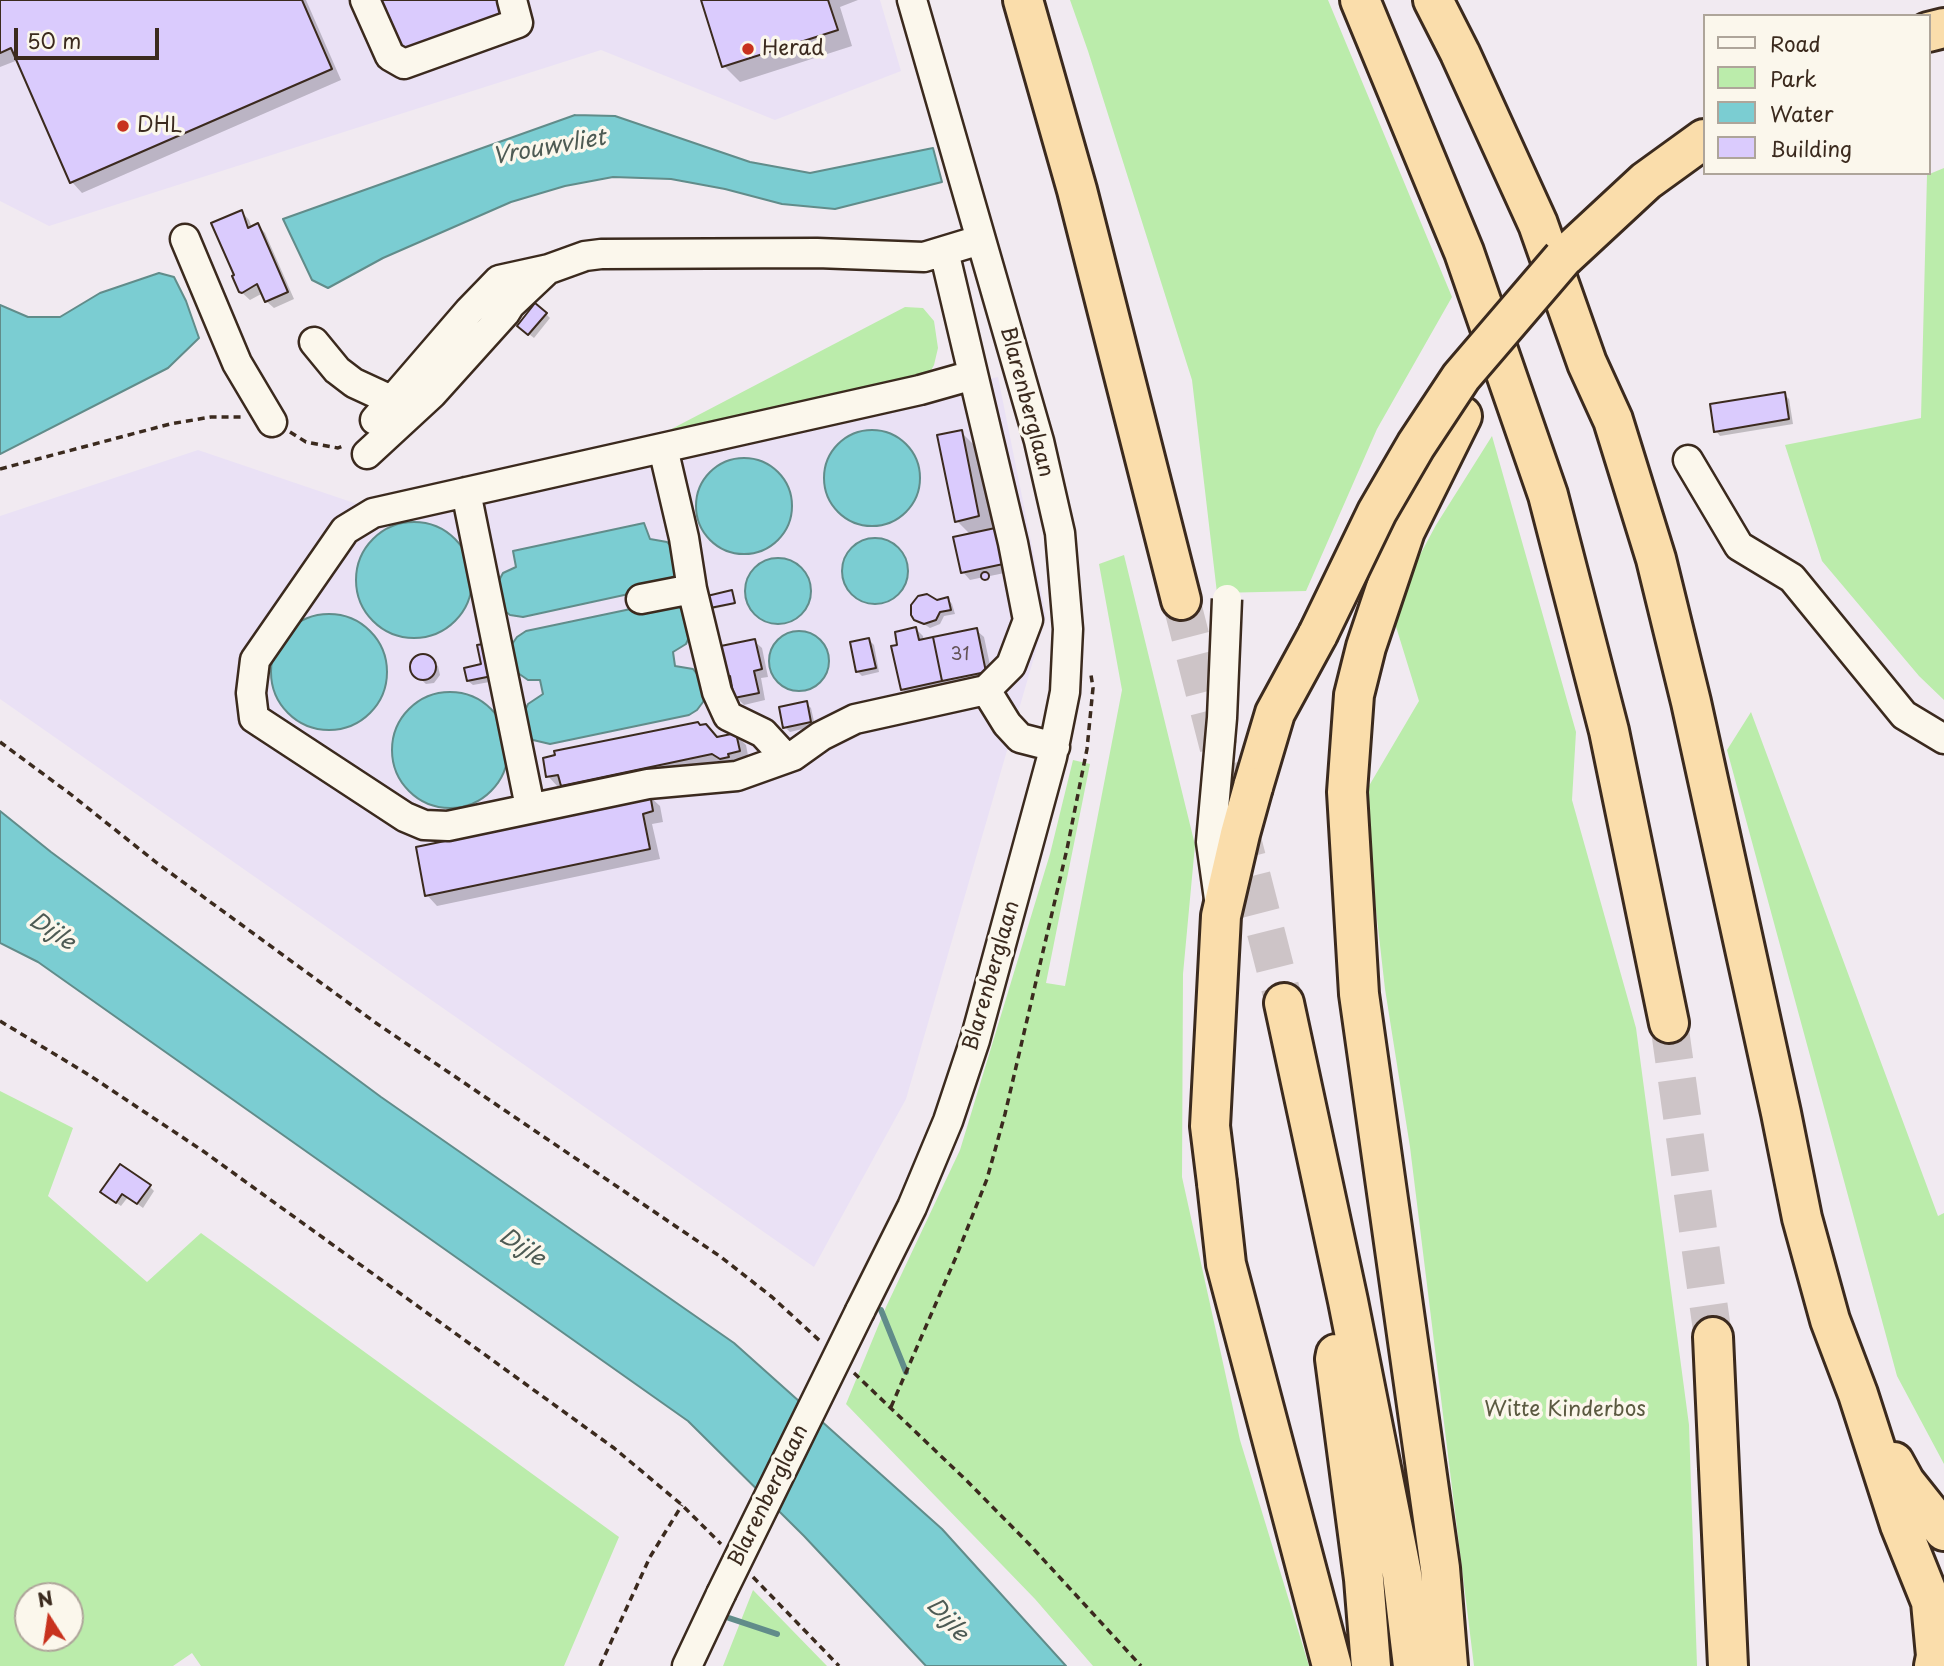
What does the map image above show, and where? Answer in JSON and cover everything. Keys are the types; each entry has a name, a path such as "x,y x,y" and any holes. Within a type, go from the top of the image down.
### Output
{"highway":[{"path":"1023,0 1077,190 1181,600"},
{"path":"1360,0 1464,252 1548,495 1609,731 1669,1023"},
{"path":"1433,0 1538,224 1587,363 1613,420 1656,559 1691,702 1802,1218 1830,1320 1858,1394 1900,1525 1931,1602 1936,1656 1934,1666"},
{"path":"1332,1666 1226,1264 1210,1126 1221,916 1240,834 1275,713 1318,634 1377,512 1416,445 1461,377 1563,258 1602,219 1646,181 1702,140"},
{"path":"1448,1666 1440,1567 1359,993 1347,792 1354,695 1366,647 1405,531 1462,416 1508,340 1563,258"},
{"path":"1284,1003 1348,1301 1402,1574 1413,1666"},
{"path":"1348,1301 1335,1360 1364,1579 1371,1666"},
{"path":"1713,1337 1728,1666"},
{"path":"1858,1394 1905,1482 1944,1531"}],"street":[{"path":"365,0 390,56 404,64 518,23 512,0"},
{"name":"Blarenberglaan","path":"687,1666 912,1207 948,1121 975,1040 1055,747 1065,692 1068,629 1060,533 1039,441 912,0"},
{"path":"185,239 237,363 272,422"},
{"path":"367,454 432,394 510,305 549,269 562,262 601,254 817,253 924,257 981,240"},
{"path":"944,251 1013,543 1028,620 1011,665 986,690 855,719 786,758 737,776 648,783 448,826 424,825 405,817 254,718 251,694 255,660 345,530 373,513 920,390 973,375"},
{"path":"314,342 337,370 384,410 499,280 549,269"},
{"path":"663,448 684,538 692,589 717,692 728,716 763,733 786,758"},
{"path":"1688,460 1739,546 1792,578 1904,715 1944,739"},
{"path":"466,492 530,807"},
{"path":"641,599 692,589"},
{"path":"1221,916 1211,842 1222,718 1227,599"},
{"path":"986,690 1007,724 1020,738 1055,747"}],"path":[{"path":"0,469 170,424 211,417 272,422 306,442 338,449 359,438 384,410"},
{"path":"0,742 168,871 376,1023 721,1257 772,1297 822,1343"},
{"path":"891,1408 987,1179 1005,1114 1067,849 1087,749"},
{"path":"0,1021 89,1075 203,1151 614,1448 682,1505 726,1549"},
{"path":"851,1370 1030,1545 1141,1666"},
{"path":"600,1666 650,1557 682,1505"},
{"path":"752,1576 839,1666"}],"shaded area":[{"path":"0,0 880,0 901,71 775,120 601,50 49,226 0,201"},
{"path":"998,377 1046,616 906,1099 814,1267 0,699 0,516 198,450 369,508"}],"green space":[{"path":"1070,0 1328,0 1452,297 1377,429 1306,591 1217,593 1192,380"},
{"path":"1944,168 1944,700 1919,676 1822,561 1785,445 1921,418 1927,175"},
{"path":"905,307 923,308 934,321 938,348 928,376 660,435"},
{"name":"Witte Kinderbos","path":"1492,436 1576,732 1572,800 1636,1028 1689,1425 1697,1666 1474,1666 1410,1147 1385,989 1363,796 1419,701 1393,617 1400,592 1436,525"},
{"path":"1124,555 1195,845 1183,974 1182,1177 1240,1440 1309,1666 1093,1666 1035,1599 846,1404 886,1307 960,1150 1050,854 1073,760 1090,764 1046,983 1065,986 1122,690 1099,564"},
{"path":"1751,712 1938,1216 1944,1213 1944,1464 1897,1376 1727,750"},
{"path":"0,1091 73,1128 48,1196 147,1282 201,1233 619,1537 564,1666 201,1666 192,1653 173,1666 0,1666"},
{"path":"753,1590 827,1666 723,1666"}],"water":[{"name":"Vrouwvliet","path":"575,115 615,116 750,162 810,173 933,148 942,182 835,209 782,204 725,189 671,179 613,177 565,186 511,202 383,258 328,288 312,280 283,219"},
{"path":"159,273 174,277 199,338 168,368 0,454 0,305 28,317 60,317 100,293"},
{"path":"872,430 890,434 906,444 916,460 920,478 916,496 906,512 890,522 872,526 854,522 838,512 828,496 824,478 828,460 838,444 854,434"},
{"path":"744,458 762,462 778,472 788,488 792,506 788,524 778,540 762,550 744,554 726,550 710,540 700,524 696,506 700,488 710,472 726,462"},
{"path":"414,522 436,526 455,539 468,558 472,580 468,602 455,621 436,634 414,638 392,634 373,621 360,602 356,580 360,558 373,539 392,526"},
{"path":"644,523 650,539 667,542 675,550 676,574 661,587 523,617 510,615 501,608 497,584 503,573 516,567 513,551"},
{"path":"868,538 882,538 894,543 903,552 908,571 906,584 899,595 882,604 868,604 856,599 847,590 842,578 842,564 847,552 856,543"},
{"path":"771,558 785,558 797,563 806,572 811,591 809,604 802,615 785,624 771,624 759,619 750,610 745,598 745,584 750,572 759,563"},
{"path":"664,602 677,604 689,616 691,633 686,644 673,652 675,666 693,669 701,679 705,691 703,702 697,710 689,715 550,744 533,740 526,733 523,715 528,704 543,694 540,680 528,680 515,671 510,647 517,637 526,631"},
{"path":"329,614 351,619 370,631 382,650 387,672 382,694 370,713 351,725 329,730 307,725 288,713 276,694 271,672 276,650 288,631 307,619"},
{"path":"793,631 805,631 824,644 829,661 827,673 816,686 805,691 793,691 774,678 769,667 769,655 782,636"},
{"path":"450,692 472,696 491,709 504,728 508,750 504,772 491,791 472,804 450,808 428,804 409,791 396,772 392,750 396,728 409,709 428,696"},
{"name":"Dijle","path":"0,811 51,852 381,1097 734,1343 942,1529 1066,1666 926,1666 804,1536 688,1421 38,962 0,943"}],"building":[{"name":"DHL","path":"0,0 302,0 332,69 70,183 11,48 0,53"},
{"path":"381,0 498,0 504,20 405,57"},
{"name":"Herad","path":"701,0 828,0 838,30 722,67"},
{"path":"242,210 248,228 258,223 288,292 265,302 257,284 242,293 239,292 211,223"},
{"path":"535,303 547,313 528,335 517,326"},
{"path":"1785,392 1789,419 1714,432 1710,404"},
{"path":"962,430 979,516 955,522 937,435"},
{"path":"1000,527 1008,563 961,573 953,537"},
{"path":"985,572 989,576 985,580 981,576"},
{"path":"732,590 735,603 710,608 707,596"},
{"path":"927,594 937,600 948,597 951,610 940,612 936,620 924,624 914,620 911,605 918,596"},
{"path":"916,627 919,640 933,637 942,681 901,690 891,646 897,645 895,632"},
{"path":"977,628 986,672 942,681 933,637"},
{"path":"869,638 876,668 856,672 850,642"},
{"path":"755,639 762,669 754,671 759,693 734,698 730,676 723,677 716,647"},
{"path":"489,643 492,676 467,681 464,668 481,664 477,645"},
{"path":"423,654 432,658 436,667 432,676 423,680 414,676 410,667 414,658"},
{"path":"807,701 811,722 783,728 779,707"},
{"path":"698,722 700,725 706,724 717,737 736,733 740,751 720,759 712,754 561,786 558,775 546,777 543,758 555,755 554,751"},
{"path":"650,794 653,811 643,814 650,849 425,896 416,847 638,801 637,797"},
{"path":"120,1164 151,1185 137,1204 122,1194 116,1203 100,1192"}],"waterway":[{"path":"881,1310 906,1372"},
{"path":"729,1618 777,1634"}],"tunnel":[{"path":"1181,600 1284,1003"},
{"path":"1669,1023 1713,1337"}],"place":[{"name":"Herad","path":"748,49"},
{"name":"DHL","path":"123,126"}]}
